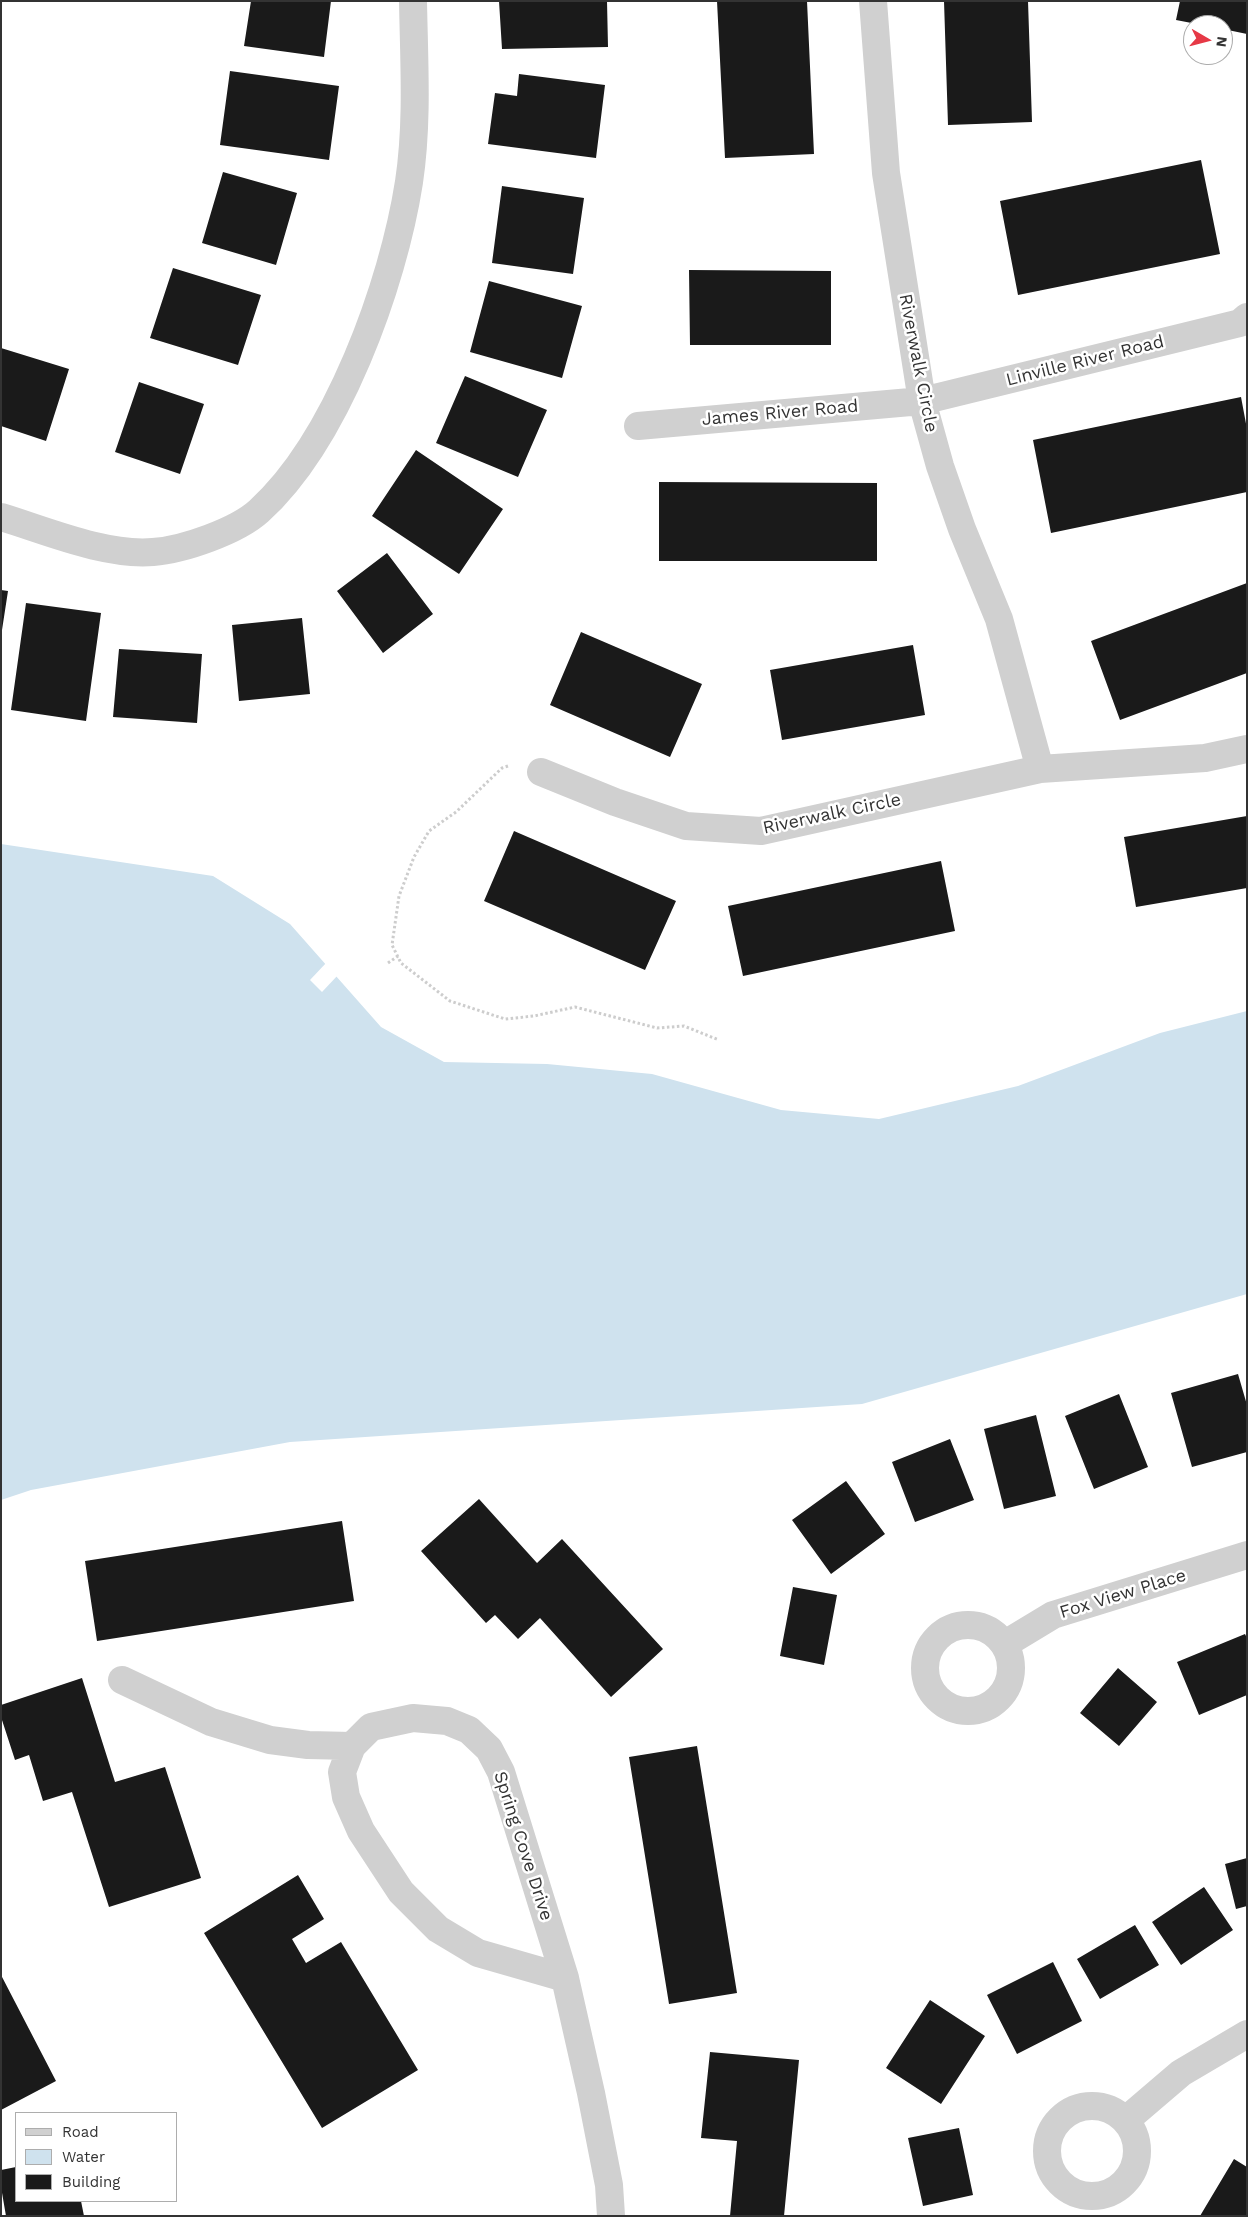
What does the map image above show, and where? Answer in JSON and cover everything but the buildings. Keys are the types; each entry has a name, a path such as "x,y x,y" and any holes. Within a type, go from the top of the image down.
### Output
{"street":[{"path":"1,517 76,540 120,551 153,552 189,546 226,531 258,513 281,488 312,447 348,378 378,302 397,240 409,182 415,115 413,1"},
{"name":"Riverwalk Circle","path":"873,1 886,173 922,401 940,466 962,529 999,619 1040,769"},
{"name":"Linville River Road","path":"922,401 1240,323 1247,317"},
{"name":"James River Road","path":"638,426 922,401"},
{"name":"Riverwalk Circle","path":"541,772 615,802 686,826 761,831 1040,769 1205,758 1247,749"},
{"name":"Fox View Place","path":"1005,1644 1053,1615 1089,1602 1247,1556"},
{"path":"122,1680 212,1722 270,1740 308,1745 352,1746"},
{"name":"Spring Cove Drive","path":"564,1978 478,1953 438,1929 401,1892 361,1831 346,1796 342,1772 352,1746 371,1727 413,1718 447,1722 469,1730 489,1749 501,1772 564,1978 591,2094 607,2176 610,2216"},
{"path":"1126,2120 1181,2073 1247,2034"}],"path":[{"path":"541,772 520,762 502,768 456,812 429,831 414,857 399,896 392,945 401,963 450,1001 505,1019 534,1016 575,1007 657,1028 684,1026 719,1040"},
{"path":"388,963 398,956"}],"water":[{"path":"1,844 213,876 290,924 381,1027 444,1062 547,1064 652,1074 781,1110 879,1119 1018,1086 1160,1033 1247,1011 1247,1294 862,1404 290,1442 31,1490 1,1500"}],"pier":[{"path":"327,962 338,975 322,992 310,980"}]}
